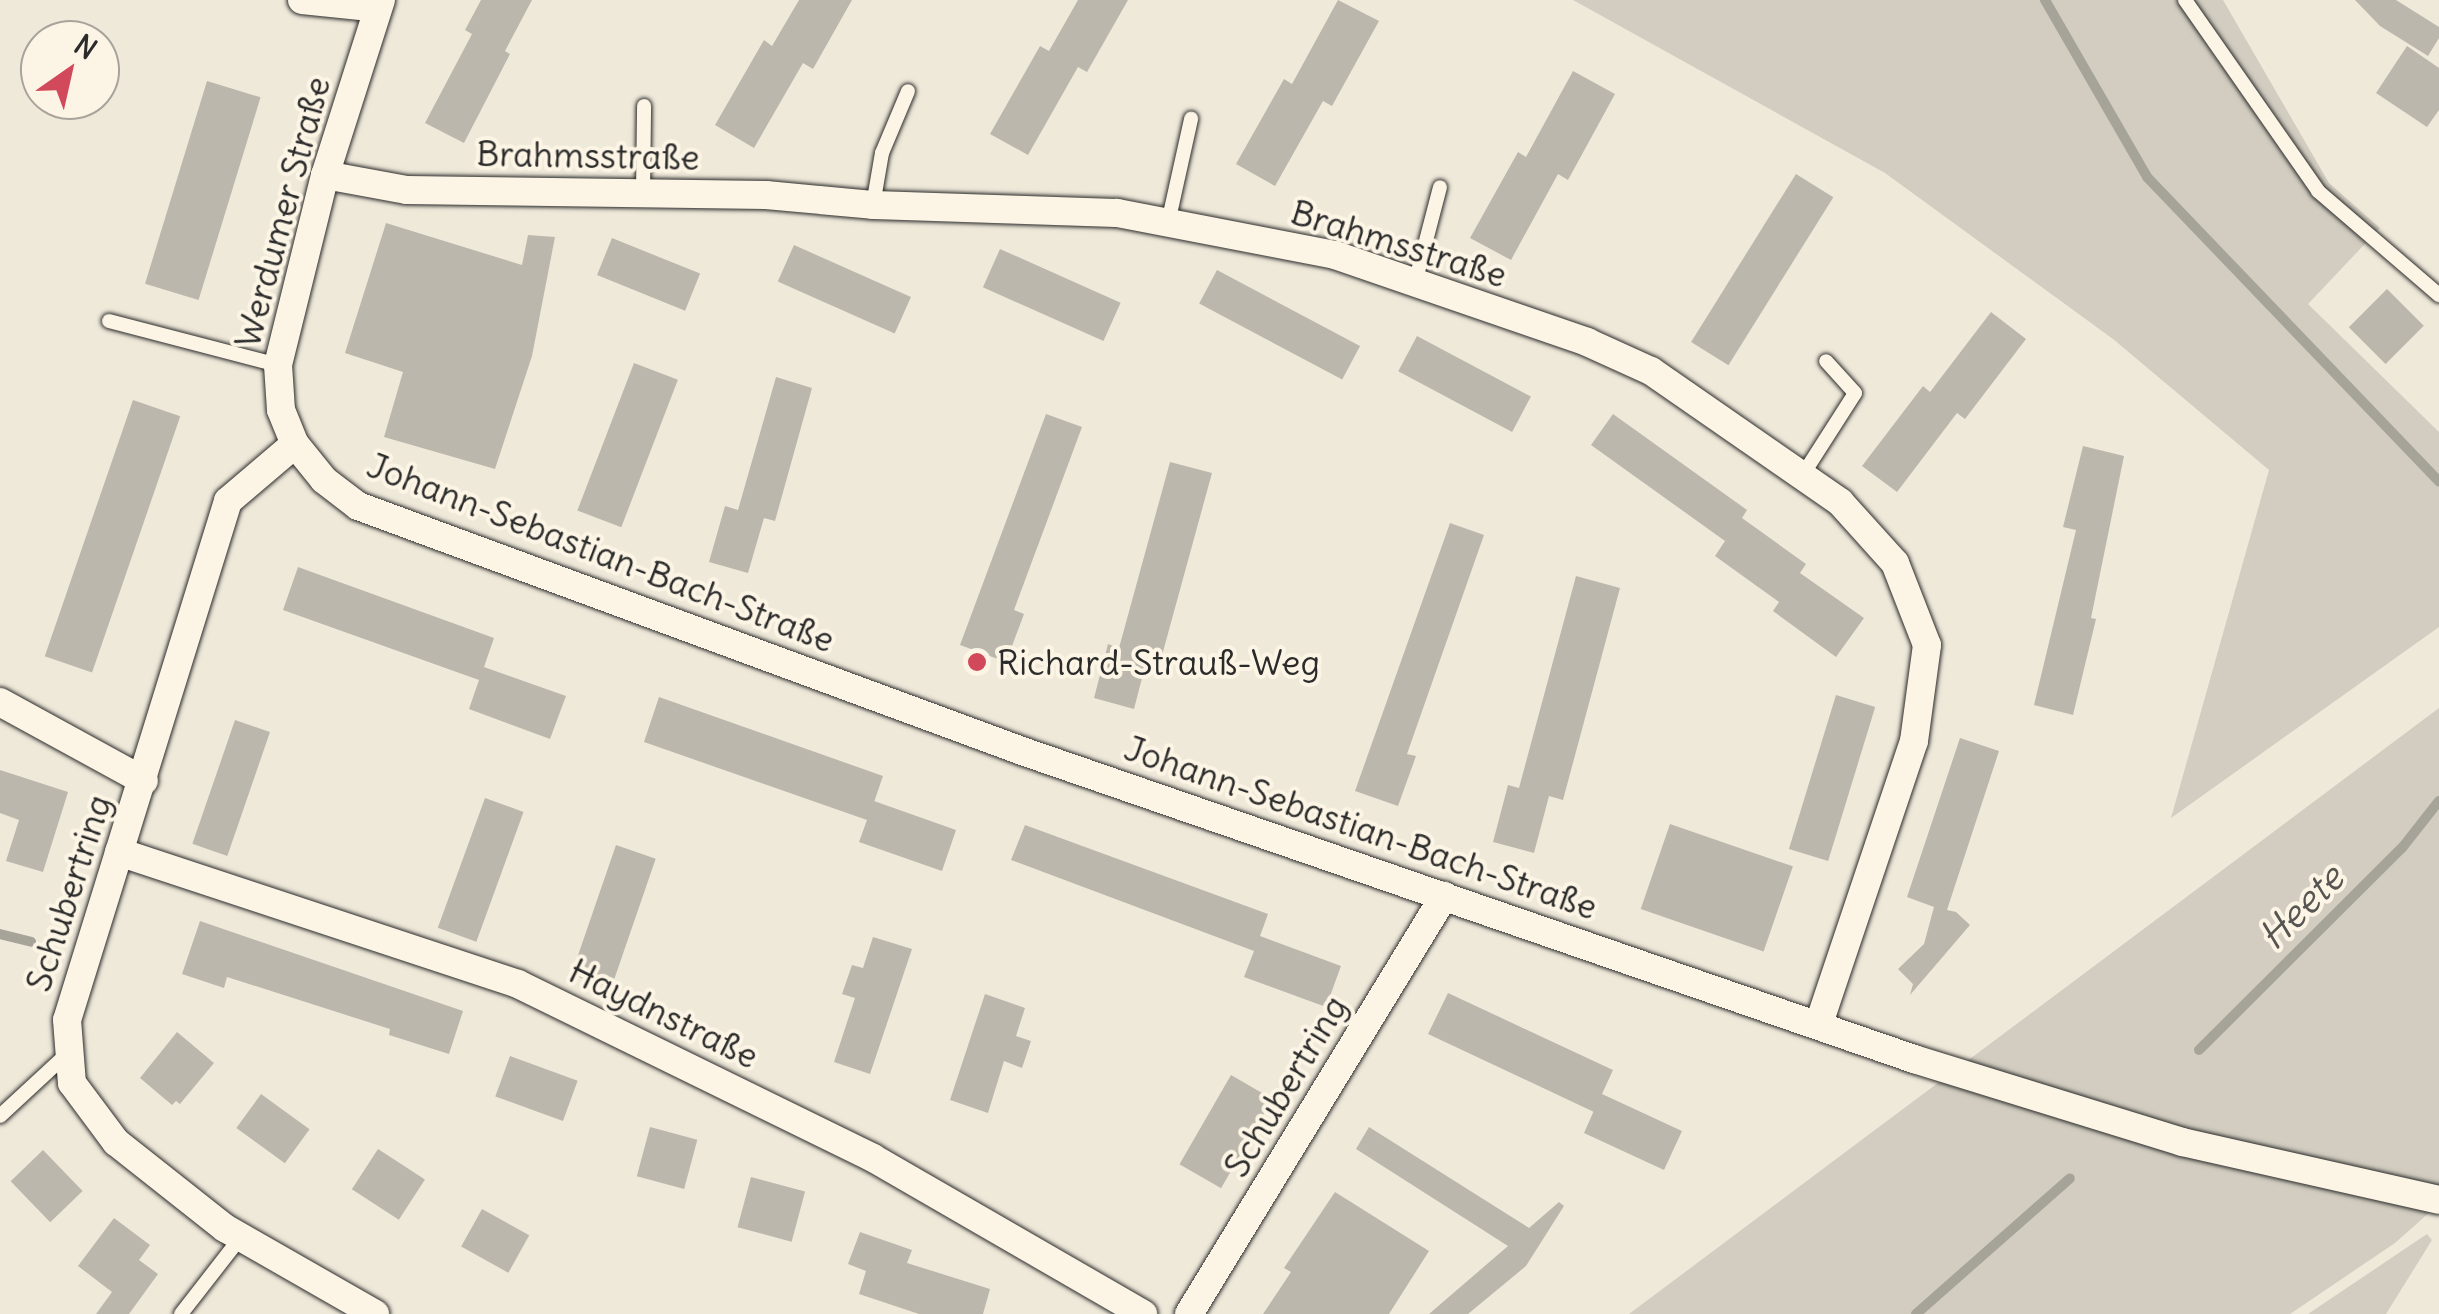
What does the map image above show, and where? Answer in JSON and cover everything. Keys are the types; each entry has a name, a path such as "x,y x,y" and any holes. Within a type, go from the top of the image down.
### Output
{"street":[{"path":"302,0 379,4"},
{"name":"Werdumer Straße","path":"294,444 281,410 278,365 325,175 379,4"},
{"name":"Brahmsstraße","path":"325,175 408,190 766,195 873,204 1117,213 1335,255 1587,342 1650,371 1840,502 1896,563 1927,645 1914,742 1819,1023"},
{"name":"Schubertring","path":"294,444 228,501 67,1020 69,1052 72,1083 116,1142 241,1237 374,1314"},
{"name":"Johann-Sebastian-Bach-Straße","path":"294,444 324,480 358,506 1022,751 1914,1058 2182,1142 2439,1200"},
{"path":"0,702 144,781"},
{"name":"Haydnstraße","path":"119,852 518,984 873,1158 1144,1314"},
{"name":"Schubertring","path":"1189,1314 1444,896"}],"lane":[{"path":"2186,0 2318,191 2439,295"},
{"path":"873,204 882,154 908,91"},
{"path":"644,106 644,194"},
{"path":"1168,222 1191,119"},
{"path":"1415,283 1440,187"},
{"path":"110,320 278,365"},
{"path":"1802,476 1856,393 1826,361"},
{"path":"0,1116 69,1052"},
{"path":"181,1314 241,1237"}],"shaded area":[{"path":"1573,0 2223,0 2329,183 2380,228 2308,304 2439,432 2439,627 2171,818 2269,470 2113,339 1885,173"},
{"path":"2439,708 2439,1204 2395,1243 2290,1314 1629,1314"},
{"path":"2427,1234 2432,1240 2386,1314 2308,1314"}],"building":[{"path":"481,0 532,0 505,51 510,54 464,143 425,123 472,34 465,30"},
{"path":"799,0 852,0 813,69 803,63 754,148 715,125 764,40 772,46"},
{"path":"1078,0 1128,0 1087,72 1078,67 1028,155 990,134 1040,46 1049,51"},
{"path":"1338,0 1379,21 1332,106 1323,101 1275,186 1236,164 1284,79 1292,84"},
{"path":"2355,0 2396,0 2439,27 2439,38 2428,56 2380,26"},
{"path":"2407,46 2439,68 2439,110 2427,127 2376,93"},
{"path":"1573,71 1615,94 1568,180 1558,174 1511,260 1470,238 1518,152 1526,157"},
{"path":"207,81 261,97 199,300 145,284"},
{"path":"1796,174 1833,197 1728,365 1691,342"},
{"path":"386,223 522,265 528,235 555,237 532,356 495,469 384,437 403,372 345,353"},
{"path":"612,238 700,274 685,311 597,275"},
{"path":"794,245 911,297 895,334 778,282"},
{"path":"1000,249 1121,303 1104,341 983,287"},
{"path":"1217,270 1360,346 1342,380 1199,304"},
{"path":"2387,289 2424,326 2386,364 2349,327"},
{"path":"1991,312 2026,339 1965,419 1957,413 1897,492 1862,466 1923,386 1930,392"},
{"path":"1417,336 1531,397 1512,432 1398,371"},
{"path":"634,363 678,380 621,527 577,511"},
{"path":"776,377 812,388 775,521 764,518 748,573 709,562 725,506 738,510"},
{"path":"133,400 180,416 92,673 45,656"},
{"path":"1046,414 1082,427 1014,610 1024,614 1006,662 960,645"},
{"path":"1613,414 1747,510 1742,518 1806,564 1800,573 1864,618 1836,657 1773,611 1779,602 1715,556 1725,541 1591,445"},
{"path":"2083,446 2124,456 2091,618 2096,619 2073,715 2034,705 2076,530 2063,527"},
{"path":"1170,462 1212,473 1161,659 1148,655 1134,709 1094,698 1108,644 1119,648"},
{"path":"1450,523 1484,535 1407,754 1416,756 1398,806 1355,791"},
{"path":"298,567 494,638 484,667 566,696 550,739 469,709 479,680 283,610"},
{"path":"1576,576 1620,588 1563,800 1549,796 1534,853 1493,842 1508,785 1519,788"},
{"path":"1836,695 1875,707 1828,861 1789,849"},
{"path":"659,697 883,776 874,801 956,830 942,871 859,842 867,820 644,742"},
{"path":"235,720 270,732 227,856 192,844"},
{"path":"1960,738 1999,751 1947,910 1956,912 1970,925 1910,995 1913,984 1898,969 1924,944 1934,907 1907,897"},
{"path":"0,770 68,792 43,872 6,861 19,820 0,813"},
{"path":"485,798 524,812 476,942 438,928"},
{"path":"1670,824 1793,866 1764,951 1641,909"},
{"path":"1025,825 1268,914 1260,936 1341,966 1326,1007 1244,977 1254,951 1011,860"},
{"path":"616,845 656,859 611,988 571,975"},
{"path":"200,921 463,1011 449,1054 389,1035 390,1029 227,977 224,988 182,974"},
{"path":"873,937 912,949 870,1074 834,1062 855,998 842,994 852,965 863,968"},
{"path":"1448,993 1613,1070 1602,1094 1682,1131 1664,1170 1584,1133 1593,1112 1428,1034"},
{"path":"985,994 1025,1008 1016,1036 1031,1041 1022,1068 1004,1061 988,1113 950,1100"},
{"path":"177,1032 214,1063 180,1104 176,1101 172,1105 140,1078"},
{"path":"510,1056 578,1081 563,1121 495,1096"},
{"path":"1231,1075 1273,1099 1221,1188 1180,1164"},
{"path":"261,1094 310,1129 285,1163 236,1128"},
{"path":"650,1127 697,1140 684,1189 637,1176"},
{"path":"1369,1127 1529,1228 1559,1202 1564,1206 1526,1266 1468,1314 1429,1314 1508,1246 1356,1149"},
{"path":"378,1149 425,1179 399,1220 352,1189"},
{"path":"43,1150 83,1191 50,1222 11,1181"},
{"path":"751,1177 805,1191 792,1242 738,1227"},
{"path":"1335,1192 1429,1251 1389,1314 1263,1314 1291,1272 1284,1268"},
{"path":"482,1209 529,1235 508,1273 461,1247"},
{"path":"114,1218 150,1245 139,1260 158,1274 129,1314 96,1314 112,1292 78,1266"},
{"path":"860,1232 912,1250 907,1263 990,1289 983,1314 919,1314 859,1294 866,1271 848,1264"}],"waterway":[{"path":"2045,0 2147,177 2439,482"},
{"name":"Heete","path":"2199,1050 2402,848 2439,801"},
{"path":"0,934 31,942"},
{"name":"Heete","path":"1916,1314 2070,1178"}],"place":[{"name":"Richard-Strauß-Weg","path":"977,662"}]}
